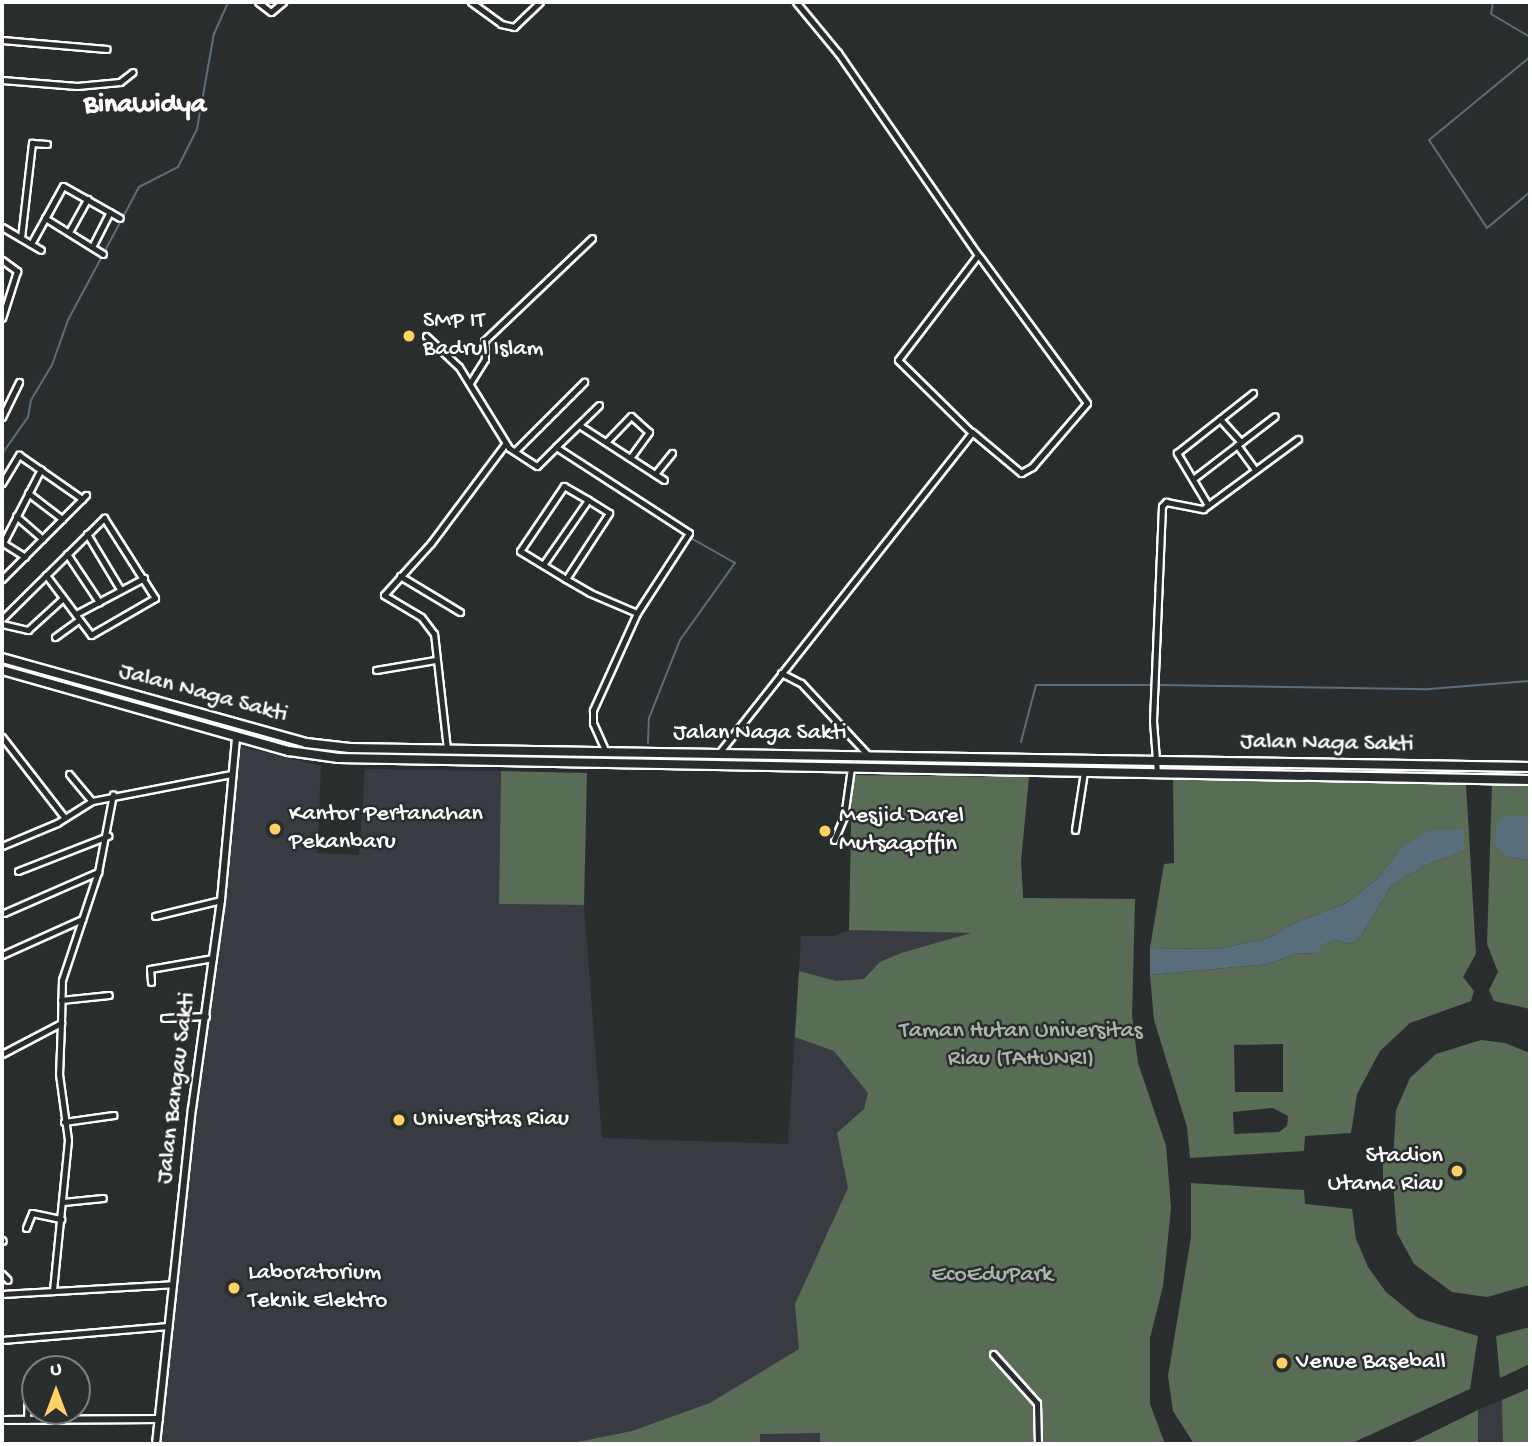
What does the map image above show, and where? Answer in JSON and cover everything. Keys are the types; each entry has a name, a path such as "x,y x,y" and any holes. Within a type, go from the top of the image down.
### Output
{"main road":[{"name":"Jalan Naga Sakti","path":"2,658 321,746 1530,767"},
{"name":"Jalan Naga Sakti","path":"2,670 289,751 349,759 1530,780"},
{"path":"135,708 138,696"}],"street":[{"path":"258,2 271,12 283,2"},
{"path":"471,2 501,24 514,27 540,2"},
{"path":"796,2 838,53 978,254 1087,403 1032,467 1021,473 972,432 898,360 978,254"},
{"path":"2,40 107,49"},
{"path":"2,79 77,86 120,82 133,72"},
{"path":"21,238 32,143 47,144"},
{"path":"31,244 63,186 120,218"},
{"path":"69,232 87,199"},
{"path":"92,247 110,212"},
{"path":"45,218 103,254"},
{"path":"2,228 41,250"},
{"path":"470,383 485,359 484,341 592,238"},
{"path":"2,260 18,271 2,318"},
{"path":"426,336 470,383 505,444 537,466 599,405"},
{"path":"2,416 19,382"},
{"path":"514,451 584,382"},
{"path":"1208,505 1177,453 1253,393"},
{"path":"606,442 631,416 649,432 630,458"},
{"path":"1193,479 1275,416"},
{"path":"1220,419 1255,470"},
{"path":"579,425 664,480"},
{"path":"719,753 972,432"},
{"path":"1157,773 1155,760 1162,506 1166,502 1203,509 1298,439"},
{"path":"447,749 434,634 428,623 384,597 431,543 505,444"},
{"path":"556,447 690,533 637,613 593,710 593,723 606,751"},
{"path":"655,474 673,453"},
{"path":"2,483 16,455 84,497 2,579"},
{"path":"25,557 2,544 41,469"},
{"path":"566,579 609,513 564,486 520,551 566,579 637,613"},
{"path":"28,493 62,519"},
{"path":"543,565 587,500"},
{"path":"16,516 42,539"},
{"path":"47,575 92,635 155,600 106,518 87,534 47,575 2,622 28,630 63,598"},
{"path":"87,534 120,589"},
{"path":"68,554 99,601"},
{"path":"400,576 460,612"},
{"path":"55,637 99,601 144,578"},
{"path":"376,670 435,660"},
{"path":"781,673 801,684 867,754"},
{"path":"2,737 64,817"},
{"name":"Jalan Bangau Sakti","path":"156,1444 173,1284 222,900 236,737"},
{"path":"834,840 844,817 851,768"},
{"path":"1075,830 1084,772"},
{"path":"69,774 92,801"},
{"path":"2,846 92,801 113,794 231,774"},
{"path":"53,1291 63,1202 65,1122 59,1074 62,980 108,836 113,794"},
{"path":"18,871 108,836"},
{"path":"4,913 98,872"},
{"path":"155,916 222,900"},
{"path":"2,955 82,919"},
{"path":"151,982 150,969 213,958"},
{"path":"61,1000 109,995"},
{"path":"164,1018 206,1016"},
{"path":"2,1054 61,1023"},
{"path":"65,1122 114,1115"},
{"path":"63,1202 103,1198"},
{"path":"26,1228 32,1213 61,1219"},
{"path":"2,1275 8,1280"},
{"path":"2,1294 173,1284"},
{"path":"2,1340 168,1326"},
{"path":"993,1354 1037,1403 1038,1444"},
{"path":"91,1420 159,1419"},
{"path":"2,1420 21,1420"}],"shaded area":[{"name":"Universitas Riau","path":"238,746 321,766 317,853 359,855 365,769 501,771 499,903 584,905 602,1138 788,1144 801,936 835,936 849,930 974,933 1029,777 1021,861 1023,898 1135,899 1132,1016 1138,1063 1166,1146 1171,1208 1163,1286 1150,1338 1150,1404 1165,1444 159,1444"},
{"path":"1530,1388 1530,1444 1409,1444 1478,1410"}],"green space":[{"path":"501,771 587,773 584,905 499,904"},
{"name":"EcoEduPark","path":"852,775 1029,777 1021,861 1023,898 1135,899 1132,1016 1138,1063 1166,1146 1171,1208 1163,1286 1150,1338 1150,1404 1165,1444 820,1444 820,1433 760,1434 760,1444 568,1444 632,1431 710,1403 799,1349 795,1304 848,1188 837,1133 864,1109 868,1093 834,1051 795,1037 799,971 836,981 864,979 880,962 901,953 971,933 849,930"},
{"path":"1173,779 1466,784 1476,954 1463,977 1474,991 1471,1001 1410,1023 1380,1051 1357,1094 1351,1133 1305,1136 1304,1151 1190,1158 1187,1127 1154,1020 1150,975 1269,964 1297,953 1317,954 1321,946 1336,940 1350,944 1359,939 1391,886 1424,866 1464,851 1399,850 1377,879 1346,903 1297,922 1268,938 1218,949 1150,948 1164,864 1174,863","holes":["1283,1044 1283,1092 1235,1092 1234,1045","1273,1108 1288,1116 1287,1126 1279,1132 1234,1134 1233,1112"]},
{"path":"1492,784 1530,785 1530,816 1503,816 1510,858 1530,860 1530,1009 1494,1001 1489,990 1498,972 1487,944"},
{"name":"Stadion Utama Riau","path":"1481,1040 1505,1043 1530,1053 1530,1285 1487,1297 1452,1292 1414,1264 1397,1233 1393,1183 1383,1183 1383,1160 1393,1160 1396,1110 1410,1078 1436,1054"},
{"path":"1191,1183 1304,1190 1305,1204 1352,1209 1356,1239 1368,1267 1386,1292 1418,1318 1478,1336 1470,1389 1350,1444 1194,1444 1173,1411 1168,1376 1191,1237"},
{"path":"1530,1327 1530,1364 1500,1378 1496,1336"},
{"path":"1530,1388 1530,1444 1503,1444 1502,1400"},
{"path":"1478,1410 1478,1444 1409,1444"}],"water":[{"path":"1503,816 1530,816 1530,860 1510,858 1494,845 1496,826"},
{"path":"1464,829 1464,851 1424,866 1391,886 1359,939 1350,944 1336,940 1321,946 1318,954 1297,953 1269,964 1150,975 1150,948 1218,949 1268,938 1297,922 1346,903 1377,879 1399,850 1426,831"}],"waterway":[{"path":"2,454 28,417 31,400 52,365 68,320 139,187 178,167 197,129 214,34 228,2"},
{"path":"1493,2 1491,14 1530,37"},
{"path":"1530,57 1429,140 1487,228 1530,192"},
{"path":"648,743 649,718 680,640 735,563 689,537"},
{"path":"1160,685 1429,689 1530,681"},
{"path":"1021,742 1036,685 1150,685"},
{"path":"599,730 606,745"}],"place":[{"name":"SMP IT Badrul Islam","path":"409,336"},
{"name":"Kantor Pertanahan Pekanbaru","path":"275,829"},
{"name":"Mesjid Darel Mutsaqoffin","path":"825,831"},
{"name":"Universitas Riau","path":"399,1120"},
{"name":"Stadion Utama Riau","path":"1457,1171"},
{"name":"Laboratorium Teknik Elektro","path":"234,1288"},
{"name":"Venue Baseball","path":"1282,1363"}],"district":[{"name":"Binawidya","path":"145,106"}],"park label":[{"name":"Taman Hutan Universitas Riau (TAHUNRI)","path":"1021,1046"}]}
